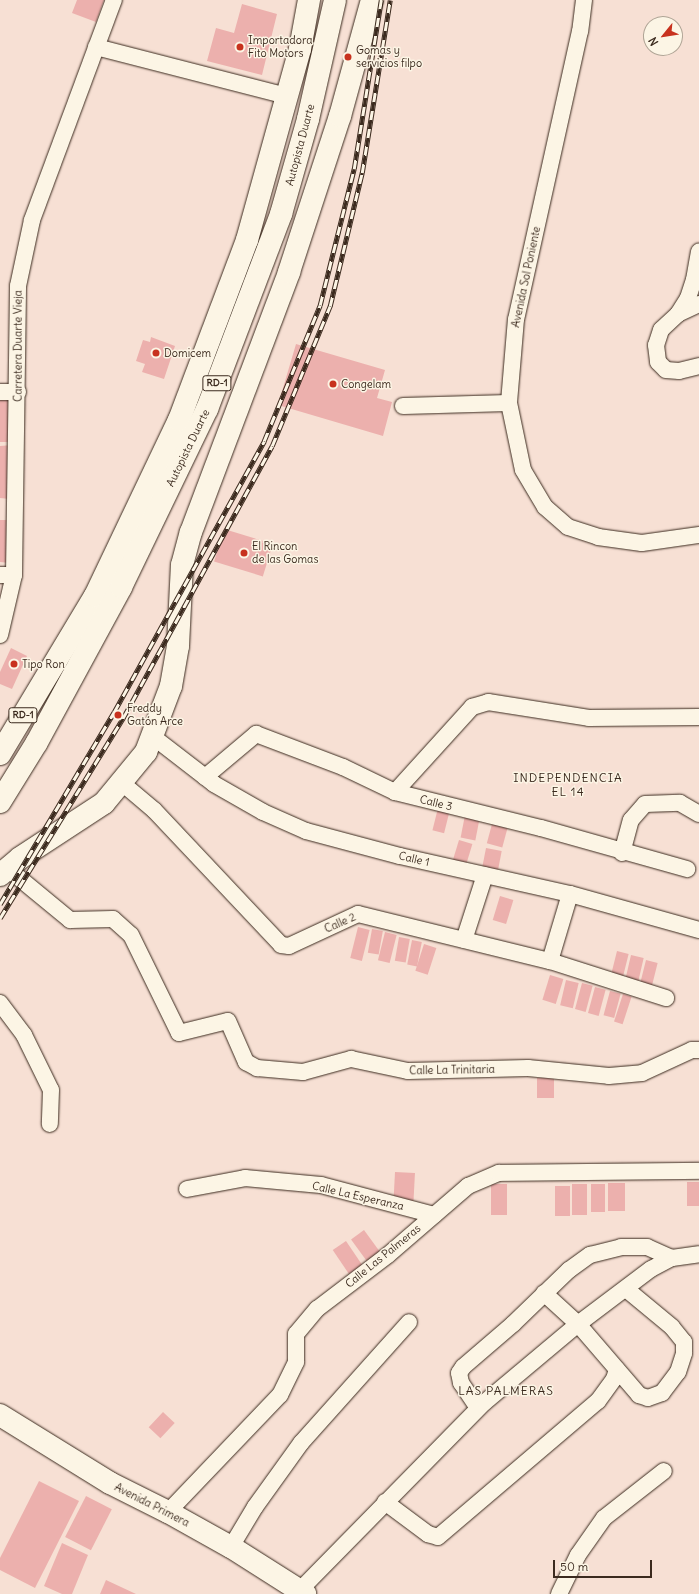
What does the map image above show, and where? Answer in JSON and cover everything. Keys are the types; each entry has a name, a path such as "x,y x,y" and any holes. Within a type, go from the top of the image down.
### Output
{"main road":[{"name":"Autopista Duarte","path":"0,754 95,596 179,420 247,240 287,96 310,0"},
{"name":"Autopista Duarte","path":"0,802 37,742 121,587 207,409 281,214 308,119 335,0"},
{"path":"4,871 104,803 146,752 171,686 178,646 182,565 191,532 289,272 340,116 372,0"},
{"name":"Avenida Primera","path":"0,1415 110,1484 168,1512 230,1547 303,1592"}],"street":[{"name":"Carretera Duarte Vieja","path":"0,635 7,575 7,516 18,392 18,286 32,220 114,0"},
{"name":"Avenida Sol Poniente","path":"584,0 580,32 516,319 509,403 523,470 545,507 568,527 598,537 642,543 699,535"},
{"path":"96,47 287,96"},
{"path":"678,314 692,286 699,251"},
{"path":"699,304 678,314 661,330 656,345 658,362 666,370 679,371 699,366"},
{"path":"0,392 18,392"},
{"path":"403,406 509,403"},
{"path":"395,792 472,707 488,702 589,718 699,718"},
{"name":"Calle 3","path":"205,777 256,734 343,767 395,792 541,828 622,853 687,869"},
{"name":"Calle 1","path":"152,736 205,777 263,812 306,831 400,856 570,894 699,930"},
{"name":"Calle 2","path":"122,783 154,810 281,945 289,946 358,914 550,961 666,998"},
{"path":"622,853 631,820 644,804 680,803 699,814"},
{"name":"Calle La Trinitaria","path":"4,871 70,920 113,919 131,935 179,1033 228,1021 246,1062 257,1068 303,1072 351,1058 408,1072 528,1068 609,1076 642,1073 692,1050 699,1050"},
{"path":"464,940 485,875"},
{"path":"550,961 570,894"},
{"path":"0,1003 24,1035 51,1090 50,1124"},
{"name":"Calle Las Palmeras","path":"168,1512 280,1395 296,1362 296,1334 316,1309 388,1256 434,1214 468,1186 498,1173 699,1171"},
{"name":"Calle La Esperanza","path":"187,1189 245,1178 321,1185 434,1214"},
{"path":"478,1408 461,1383 459,1373 463,1366 514,1324 544,1293 590,1255 615,1248 648,1247 672,1258"},
{"path":"303,1592 385,1502 478,1408 578,1324 626,1288 672,1258 699,1254"},
{"path":"544,1293 578,1324 639,1395 648,1398 662,1393 678,1372 684,1353 684,1342 680,1334 626,1288"},
{"path":"230,1547 255,1507 301,1443 409,1322"},
{"path":"385,1502 428,1534 438,1537 598,1401 614,1379 617,1369"},
{"path":"560,1594 578,1555 604,1518 664,1471"}],"building":[{"path":"77,0 104,0 96,22 72,13"},
{"name":"Importadora Fito Motors","path":"242,4 277,14 262,75 207,61 216,28 234,33"},
{"name":"Domicem","path":"151,337 175,346 164,379 142,372 145,364 136,361 143,340 150,342"},
{"name":"Congelam","path":"296,344 385,370 377,398 392,402 383,436 278,405"},
{"path":"0,394 13,394 13,442 0,442"},
{"path":"13,445 10,499 0,498 0,446"},
{"path":"0,520 12,520 10,563 0,562"},
{"name":"El Rincon de las Gomas","path":"224,529 273,544 263,576 214,562"},
{"name":"Tipo Ron","path":"11,648 27,656 12,689 0,684 0,672"},
{"path":"438,808 450,811 444,833 432,830"},
{"path":"465,815 480,818 475,840 461,838"},
{"path":"492,824 507,828 502,847 487,843"},
{"path":"459,840 472,844 466,865 453,861"},
{"path":"486,848 502,851 497,874 482,871"},
{"path":"500,896 513,900 506,924 493,920"},
{"path":"358,927 370,930 362,961 350,958"},
{"path":"372,929 383,931 379,955 368,953"},
{"path":"385,932 397,935 390,963 378,960"},
{"path":"399,937 410,939 406,963 395,961"},
{"path":"412,940 422,942 417,966 407,965"},
{"path":"424,944 436,948 428,975 415,971"},
{"path":"617,951 629,954 622,982 610,979"},
{"path":"631,955 644,958 637,986 624,983"},
{"path":"646,960 658,963 651,990 639,987"},
{"path":"550,975 563,979 556,1004 542,1000"},
{"path":"566,980 579,983 573,1008 560,1005"},
{"path":"582,983 593,986 586,1012 575,1009"},
{"path":"595,987 606,990 599,1016 588,1013"},
{"path":"610,991 621,994 614,1018 604,1015"},
{"path":"623,994 632,997 623,1024 614,1022"},
{"path":"537,1078 554,1078 554,1098 537,1098"},
{"path":"395,1172 415,1173 413,1204 393,1203"},
{"path":"687,1182 699,1182 699,1206 687,1206"},
{"path":"608,1183 625,1183 625,1211 608,1211"},
{"path":"491,1184 507,1184 507,1215 491,1215"},
{"path":"572,1184 587,1184 587,1215 572,1215"},
{"path":"591,1184 605,1184 605,1212 591,1212"},
{"path":"555,1186 570,1186 570,1216 555,1216"},
{"path":"364,1230 380,1252 367,1261 351,1239"},
{"path":"346,1241 362,1265 349,1274 333,1250"},
{"path":"163,1412 175,1423 160,1438 149,1427"},
{"path":"39,1481 79,1501 35,1588 0,1570 0,1558"},
{"path":"86,1496 112,1509 91,1550 65,1537"},
{"path":"62,1543 88,1555 72,1594 62,1594 44,1586"},
{"path":"106,1580 136,1594 100,1594"}],"railway":[{"path":"0,904 114,712 264,441 320,305 354,169 381,0"},
{"path":"0,918 123,718 272,446 330,306 362,173 390,0"}],"place":[{"name":"Importadora Fito Motors","path":"240,47"},
{"name":"Gomas y servicios filpo","path":"348,57"},
{"name":"Domicem","path":"156,353"},
{"name":"Congelam","path":"333,384"},
{"name":"El Rincon de las Gomas","path":"244,553"},
{"name":"Tipo Ron","path":"14,664"},
{"name":"Freddy Gatón Arce","path":"118,715"}],"district":[{"name":"INDEPENDENCIA EL 14","path":"568,785"},
{"name":"LAS PALMERAS","path":"506,1391"}]}
